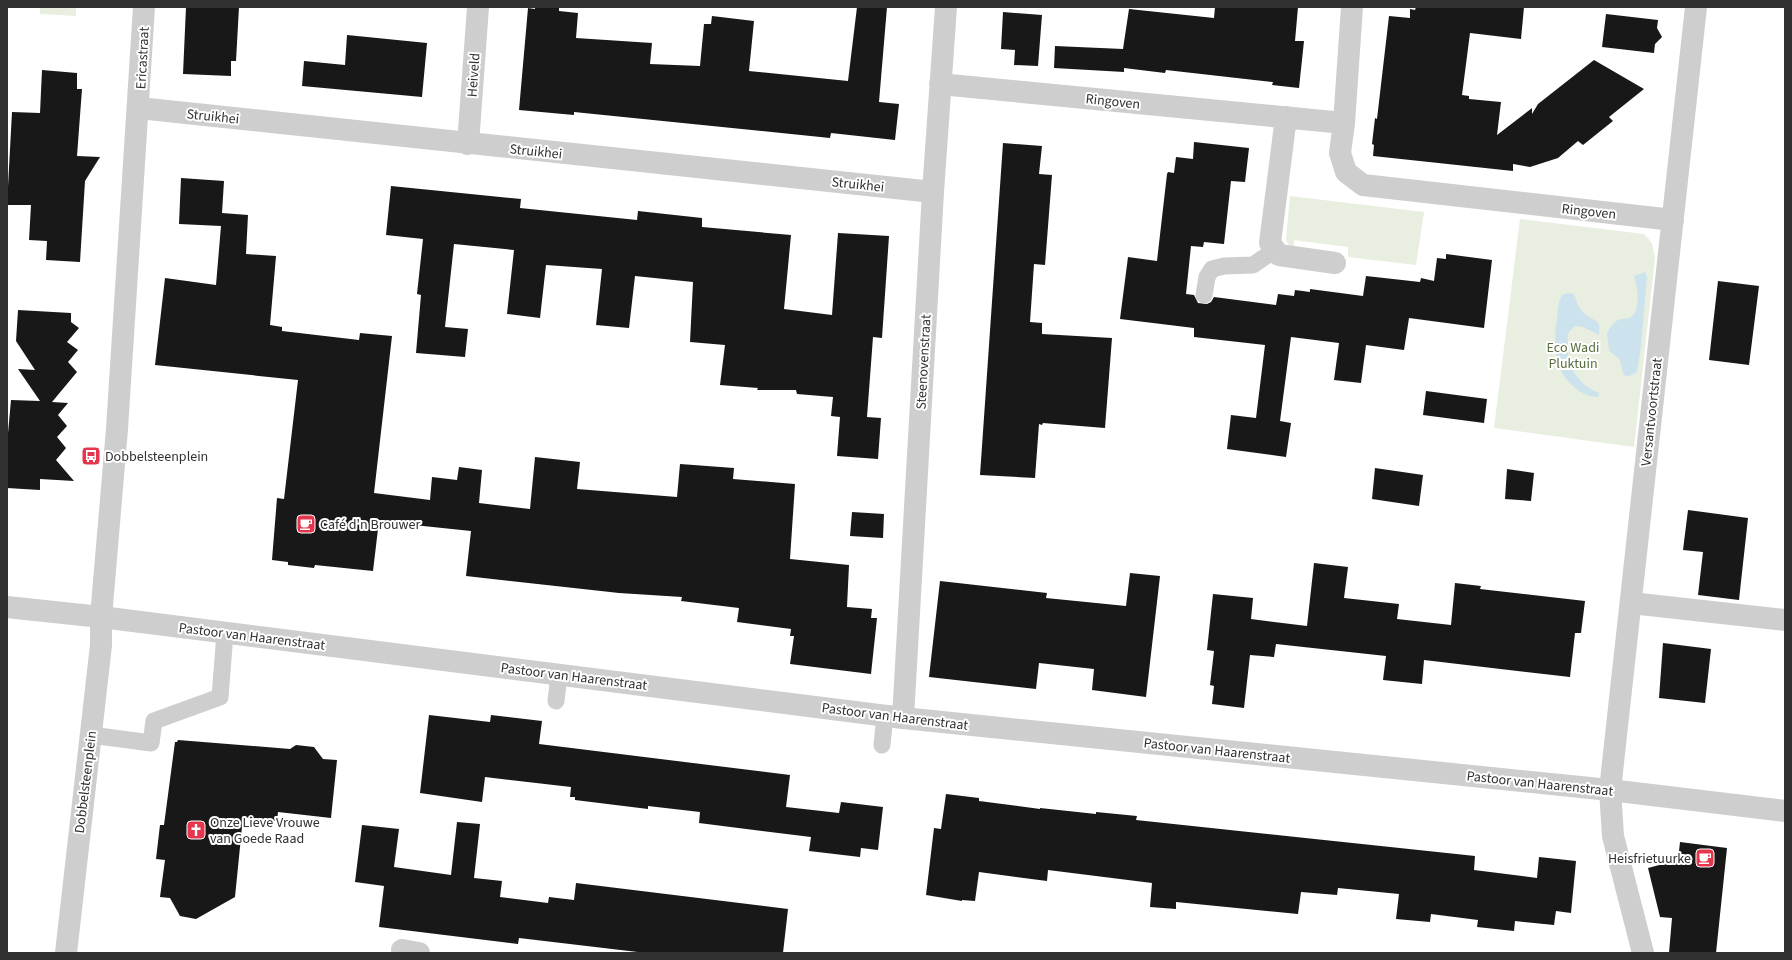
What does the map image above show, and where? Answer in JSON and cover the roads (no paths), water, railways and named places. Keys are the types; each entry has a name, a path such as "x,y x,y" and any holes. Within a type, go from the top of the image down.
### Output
{"street":[{"name":"Ericastraat","path":"139,108 144,7"},
{"name":"Heiveld","path":"468,144 478,7"},
{"name":"Steenovenstraat","path":"894,716 946,7"},
{"name":"Ringoven","path":"1352,7 1344,124 1340,152 1346,172 1363,184 1673,220"},
{"path":"1673,220 1696,7"},
{"name":"Ringoven","path":"940,84 1286,117 1344,124"},
{"name":"Struikhei","path":"139,108 933,192"},
{"name":"Dobbelsteenplein","path":"66,953 101,645 101,617 117,429 139,108"},
{"path":"1286,117 1270,243 1279,255 1335,263"},
{"name":"Versantvoortstraat","path":"1643,953 1613,836 1610,790 1673,220"},
{"path":"1630,603 1785,620"},
{"name":"Pastoor van Haarenstraat","path":"7,607 101,617 894,716 1610,790 1785,811"}],"lane":[{"path":"1204,296 1206,277 1212,269 1224,266 1253,265 1275,250"},
{"path":"91,735 151,743 154,721 220,697 225,633"},
{"path":"556,701 559,675"},
{"path":"882,745 894,716"}],"water":[{"path":"1645,272 1647,277 1641,346 1637,372 1625,376 1619,359 1609,350 1607,334 1615,322 1630,318 1637,309 1638,297 1634,276"},
{"path":"1567,293 1574,294 1583,312 1596,321 1599,325 1599,335 1583,327 1575,326 1568,334 1568,351 1571,366 1579,379 1585,385 1599,393 1598,397 1586,395 1571,384 1559,366 1556,356 1555,334 1559,302 1562,295"}],"place":[{"name":"Dobbelsteenplein","path":"91,456"},
{"name":"Café d'n Brouwer","path":"306,524"},
{"name":"Onze Lieve Vrouwe van Goede Raad","path":"196,830"},
{"name":"Heisfrietuurke","path":"1705,858"}],"park label":[{"name":"Eco Wadi Pluktuin","path":"1573,356"}]}
